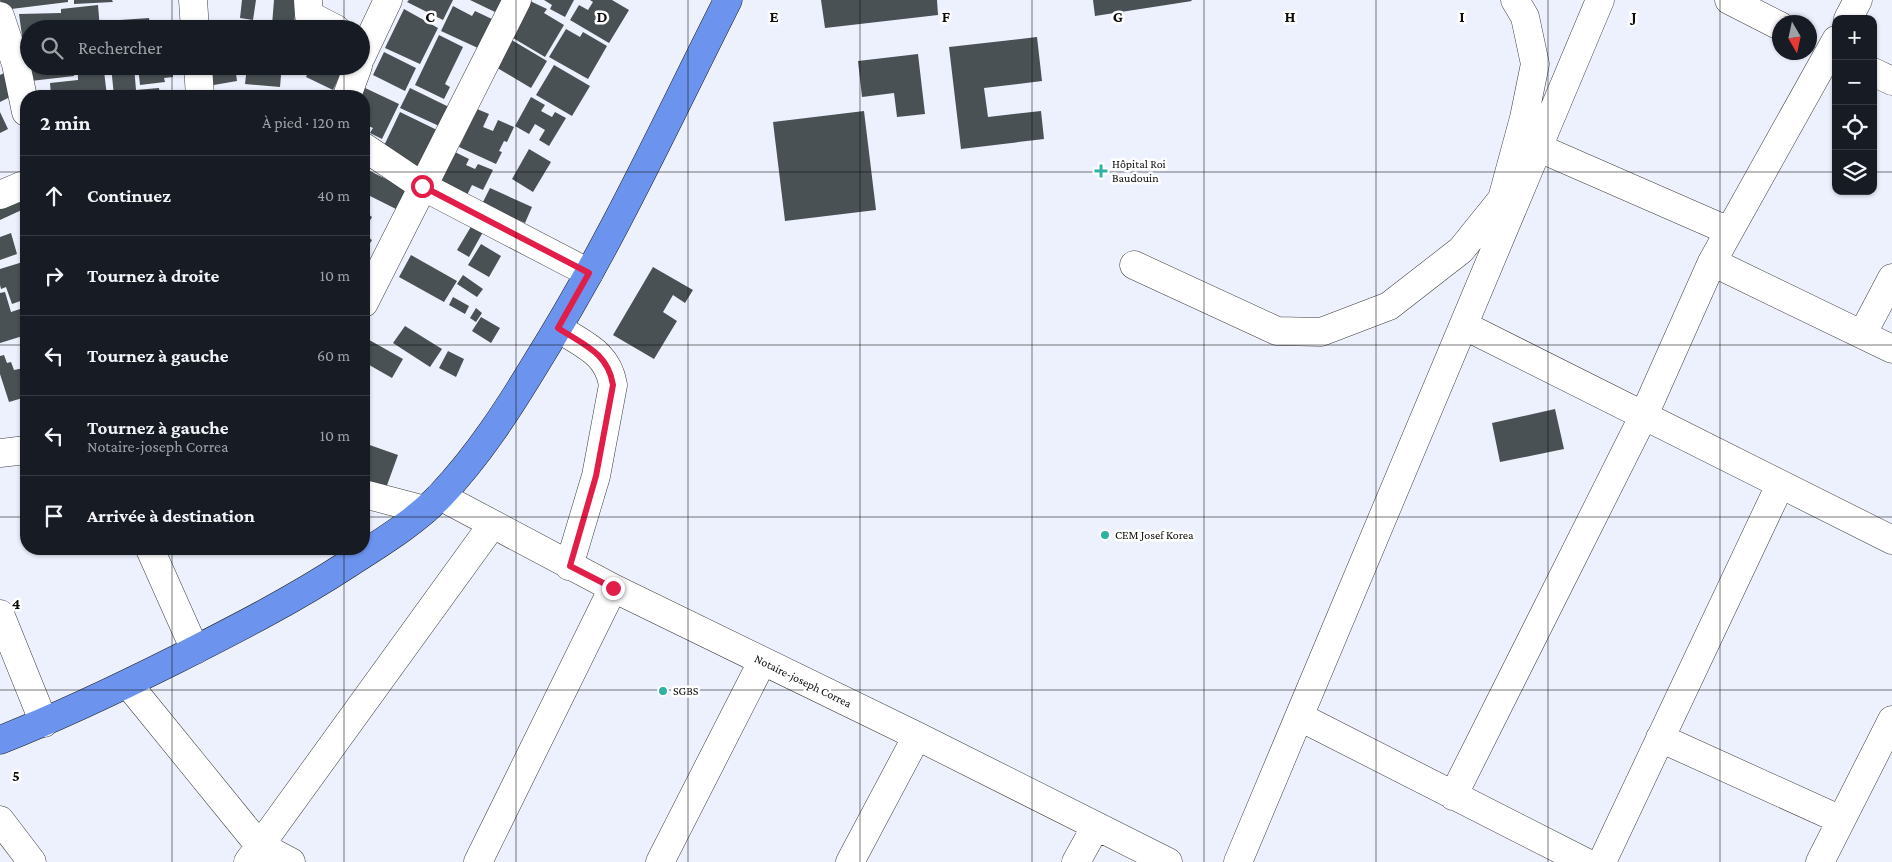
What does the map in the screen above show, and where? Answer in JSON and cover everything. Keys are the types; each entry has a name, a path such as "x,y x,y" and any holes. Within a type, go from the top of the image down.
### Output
{"main road":[{"path":"370,547 433,503 494,431 558,328 589,273 728,0"},
{"path":"0,740 44,723 128,684 248,624 309,589 358,555"}],"street":[{"path":"193,0 194,20"},
{"path":"308,0 309,16 317,20"},
{"path":"370,35 388,0"},
{"path":"370,291 517,0"},
{"path":"1134,264 1277,331 1321,332 1389,306 1461,250 1502,199 1524,118 1535,64 1525,17 1515,0"},
{"path":"1238,862 1465,326 1600,0"},
{"path":"1729,0 1772,22"},
{"path":"1850,15 1858,0"},
{"path":"0,16 16,64 21,90"},
{"path":"1453,796 1644,415 1712,262 1828,47"},
{"path":"1877,74 1892,80"},
{"path":"199,75 200,90"},
{"path":"349,90 354,75"},
{"path":"1539,148 1729,231"},
{"path":"370,151 422,186 589,273"},
{"path":"0,195 20,187"},
{"path":"1712,262 1863,333 1892,349"},
{"path":"1863,333 1892,278"},
{"path":"1465,326 1892,540"},
{"path":"558,328 602,357 610,370 613,385 596,476 570,566"},
{"path":"0,453 20,451"},
{"path":"1602,862 1780,485"},
{"name":"Notaire-joseph Correa","path":"370,495 433,503 492,525 613,588 917,736 1168,862"},
{"path":"254,853 492,525"},
{"path":"153,555 195,650"},
{"path":"478,862 613,588"},
{"path":"0,614 44,723"},
{"path":"660,862 762,662"},
{"path":"128,684 254,853 291,862"},
{"path":"1300,716 1585,862"},
{"path":"1820,862 1892,720"},
{"path":"850,862 917,736"},
{"path":"1660,738 1841,820"},
{"path":"0,820 32,862"},
{"path":"1076,862 1096,826"}],"building":[{"path":"0,0 68,0 68,2 3,10"},
{"path":"74,0 112,0 113,2 74,4"},
{"path":"242,0 256,0 253,20 240,18"},
{"path":"274,0 296,0 295,20 272,20"},
{"path":"409,0 453,0 443,20 407,2"},
{"path":"470,0 502,0 495,12"},
{"path":"528,0 547,9 544,13 564,25 545,57 508,35"},
{"path":"544,0 574,0 565,17 550,9 552,5"},
{"path":"590,0 612,0 629,10 609,43 570,20 579,5 588,10 593,2"},
{"path":"821,0 937,0 938,15 825,28"},
{"path":"1093,0 1191,0 1192,1 1095,16"},
{"path":"98,5 99,20 20,21 19,14 61,13 61,9"},
{"path":"453,6 472,16 475,11 494,20 480,49 441,31"},
{"path":"404,9 438,28 420,64 385,48"},
{"path":"149,18 149,20 120,20"},
{"path":"566,29 580,37 583,32 607,46 588,79 549,57"},
{"path":"439,35 463,47 445,84 450,87 444,99 415,85"},
{"path":"1037,37 1042,81 984,88 988,117 1041,111 1044,139 961,149 949,47"},
{"path":"510,39 547,61 531,88 494,66"},
{"path":"384,52 416,68 405,91 373,75"},
{"path":"918,54 925,114 897,117 894,93 862,97 858,61"},
{"path":"554,65 590,86 572,116 536,95"},
{"path":"4,73 14,95 0,102 0,75"},
{"path":"21,75 74,75 74,76 22,82"},
{"path":"78,75 104,75 106,90 51,90 50,83 78,80"},
{"path":"112,75 135,75 136,90 113,90"},
{"path":"139,75 173,75 173,77 164,78 165,82 140,85"},
{"path":"206,75 236,75 237,81 208,86"},
{"path":"246,75 281,75 280,87 245,84"},
{"path":"307,75 340,75 333,90 306,77"},
{"path":"159,88 159,90 136,90"},
{"path":"410,88 449,107 439,126 400,108"},
{"path":"370,90 399,104 382,139 370,133 373,128 370,127"},
{"path":"531,97 545,105 541,111 552,117 555,112 566,118 549,146 539,140 545,130 535,124 529,134 515,126"},
{"path":"477,109 489,114 483,127 493,131 498,120 514,127 507,142 504,141 499,151 502,152 496,164 459,147"},
{"path":"864,111 876,210 785,221 773,122"},
{"path":"0,112 8,129 0,133"},
{"path":"400,112 437,130 418,169 381,152"},
{"path":"529,149 551,162 533,192 512,179"},
{"path":"455,152 469,159 466,165 475,169 478,164 493,170 483,190 472,185 463,203 437,191"},
{"path":"370,171 408,190 398,210 370,196"},
{"path":"490,188 532,207 525,223 503,213 501,216 481,206"},
{"path":"20,197 20,211 0,220 0,199"},
{"path":"472,225 483,232 469,257 457,250"},
{"path":"11,233 17,254 0,260 0,237"},
{"path":"481,244 501,256 489,277 468,265"},
{"path":"411,255 457,281 444,302 399,277"},
{"path":"20,263 20,301 12,304 6,287 1,289 0,269"},
{"path":"653,267 693,290 685,303 673,295 663,312 677,321 654,359 613,335"},
{"path":"463,275 483,289 477,297 457,284"},
{"path":"5,292 11,312 20,309 20,337 0,343 0,293"},
{"path":"453,297 469,306 465,314 449,305"},
{"path":"476,308 482,313 476,322 470,318"},
{"path":"481,317 500,328 491,343 472,331"},
{"path":"405,326 442,349 430,367 393,343"},
{"path":"370,340 403,359 392,378 370,365"},
{"path":"448,351 464,359 456,377 439,368"},
{"path":"4,355 7,363 11,362 14,370 20,369 20,399 9,402 0,374 0,356"},
{"path":"1555,409 1564,449 1500,462 1492,423"},
{"path":"370,445 398,455 386,488 370,483"}],"place":[{"name":"Hôpital Roi Baudouin","path":"1101,171"},
{"name":"CEM Josef Korea","path":"1105,535"},
{"name":"SGBS","path":"663,691"}],"route":[{"path":"422,186 589,273 558,328 602,357 610,370 613,385 596,476 570,566 613,588"}]}
